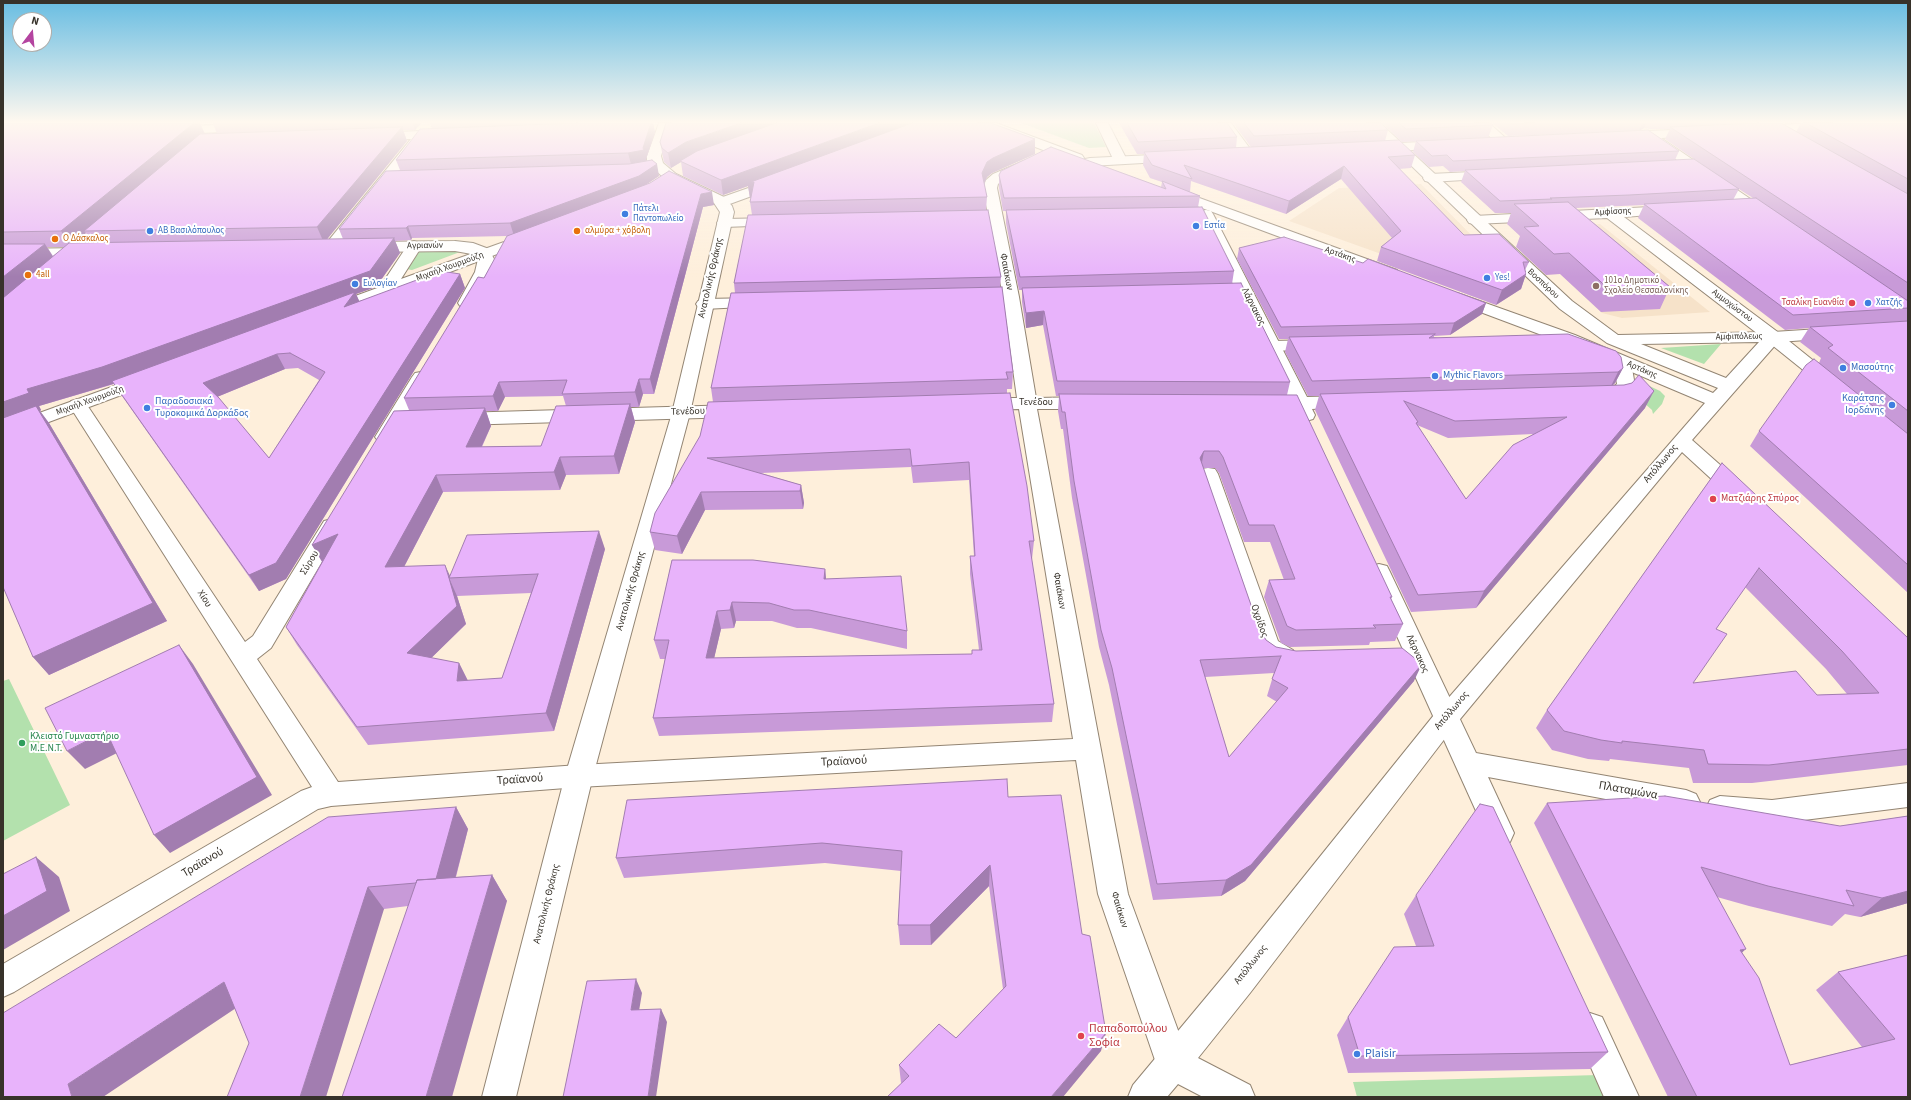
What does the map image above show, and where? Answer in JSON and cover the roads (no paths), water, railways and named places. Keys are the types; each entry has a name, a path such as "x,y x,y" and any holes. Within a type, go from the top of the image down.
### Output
{"street":[{"path":"330,248 388,174"},
{"path":"657,187 676,174"},
{"path":"677,174 722,202 788,178"},
{"name":"Φαιάκων","path":"1006,174 993,181 990,188 1011,297 1027,403 1087,749 1115,900 1173,1063"},
{"path":"1123,174 1127,176"},
{"name":"Βοσπόρου","path":"1426,174 1566,305 1613,339"},
{"path":"1430,178 1503,174"},
{"path":"1704,174 1777,223"},
{"path":"386,177 402,176"},
{"name":"Αρτάκης","path":"1156,187 1204,212 1405,279"},
{"name":"Ανατολικής Θράκης","path":"498,1097 579,776 680,413 704,304 727,210 722,202"},
{"path":"1728,207 1751,206"},
{"name":"Αμφίσσης","path":"1474,220 1681,209"},
{"name":"Λάρνακος","path":"1204,212 1237,291 1272,346 1314,432"},
{"name":"Αμμοχώστου","path":"1610,213 1772,337 1842,394"},
{"path":"724,223 788,222"},
{"name":"Μιχαήλ Χουρμούζη","path":"312,318 544,231"},
{"path":"386,291 414,246"},
{"name":"Αγριανών","path":"314,248 459,246 477,249 486,254"},
{"path":"3,254 98,252"},
{"path":"455,321 479,281 486,264 486,254"},
{"name":"Αρτάκης","path":"1442,292 1569,339 1716,401"},
{"path":"704,304 775,303"},
{"name":"Αμφιπόλεως","path":"1522,340 1772,337 1852,332"},
{"name":"Απόλλωνος","path":"1146,1097 1447,718 1681,441 1772,337"},
{"name":"Αρτάκης","path":"1613,339 1729,386"},
{"path":"1272,346 1335,344"},
{"path":"375,454 431,361"},
{"path":"1585,395 1615,394 1626,386 1622,362"},
{"name":"Μιχαήλ Χουρμούζη","path":"3,433 158,376"},
{"path":"1254,404 1365,402"},
{"name":"Τενέδου","path":"964,404 1105,403"},
{"name":"Χίου","path":"78,406 331,794"},
{"name":"Τενέδου","path":"443,419 751,410"},
{"path":"395,421 419,420"},
{"path":"1681,441 1751,503"},
{"name":"Οχρίδος","path":"1208,474 1267,644 1271,650 1280,656 1306,657"},
{"name":"Σύρου","path":"241,656 250,652 262,642 343,508"},
{"name":"Λάρνακος","path":"1371,554 1510,855"},
{"path":"1393,655 1417,654"},
{"name":"Τραϊανού","path":"3,981 311,799 331,794 579,776 1087,749"},
{"name":"Πλαταμώνα","path":"1467,762 1715,807 1750,811 1791,810 1908,795"},
{"path":"1582,1012 1622,1097"},
{"path":"1173,1063 1238,1097"}],"place":[{"name":"Πάτελι Παντοπωλείο","path":"625,214"},
{"name":"Εστία","path":"1196,226"},
{"name":"ΑΒ Βασιλόπουλος","path":"150,231"},
{"name":"αλμύρα + χόβολη","path":"577,231"},
{"name":"Ο Δάσκαλος","path":"55,239"},
{"name":"4all","path":"28,275"},
{"name":"Yes!","path":"1487,278"},
{"name":"Ευλογίαν","path":"355,284"},
{"name":"101ο Δημοτικό Σχολείο Θεσσαλονίκης","path":"1596,286"},
{"name":"Τσαλίκη Ευανθία","path":"1852,303"},
{"name":"Χατζής","path":"1868,303"},
{"name":"Μασούτης","path":"1843,368"},
{"name":"Mythic Flavors","path":"1435,376"},
{"name":"Καράτσης Ιορδάνης","path":"1892,405"},
{"name":"Παραδοσιακά Τυροκομικά Δορκάδος","path":"147,408"},
{"name":"Ματζιάρης Σπύρος","path":"1713,499"},
{"name":"Κλειστό Γυμναστήριο Μ.Ε.Ν.Τ.","path":"22,743"},
{"name":"Παπαδοπούλου Σοφία","path":"1081,1036"},
{"name":"Plaisir","path":"1357,1054"}]}
